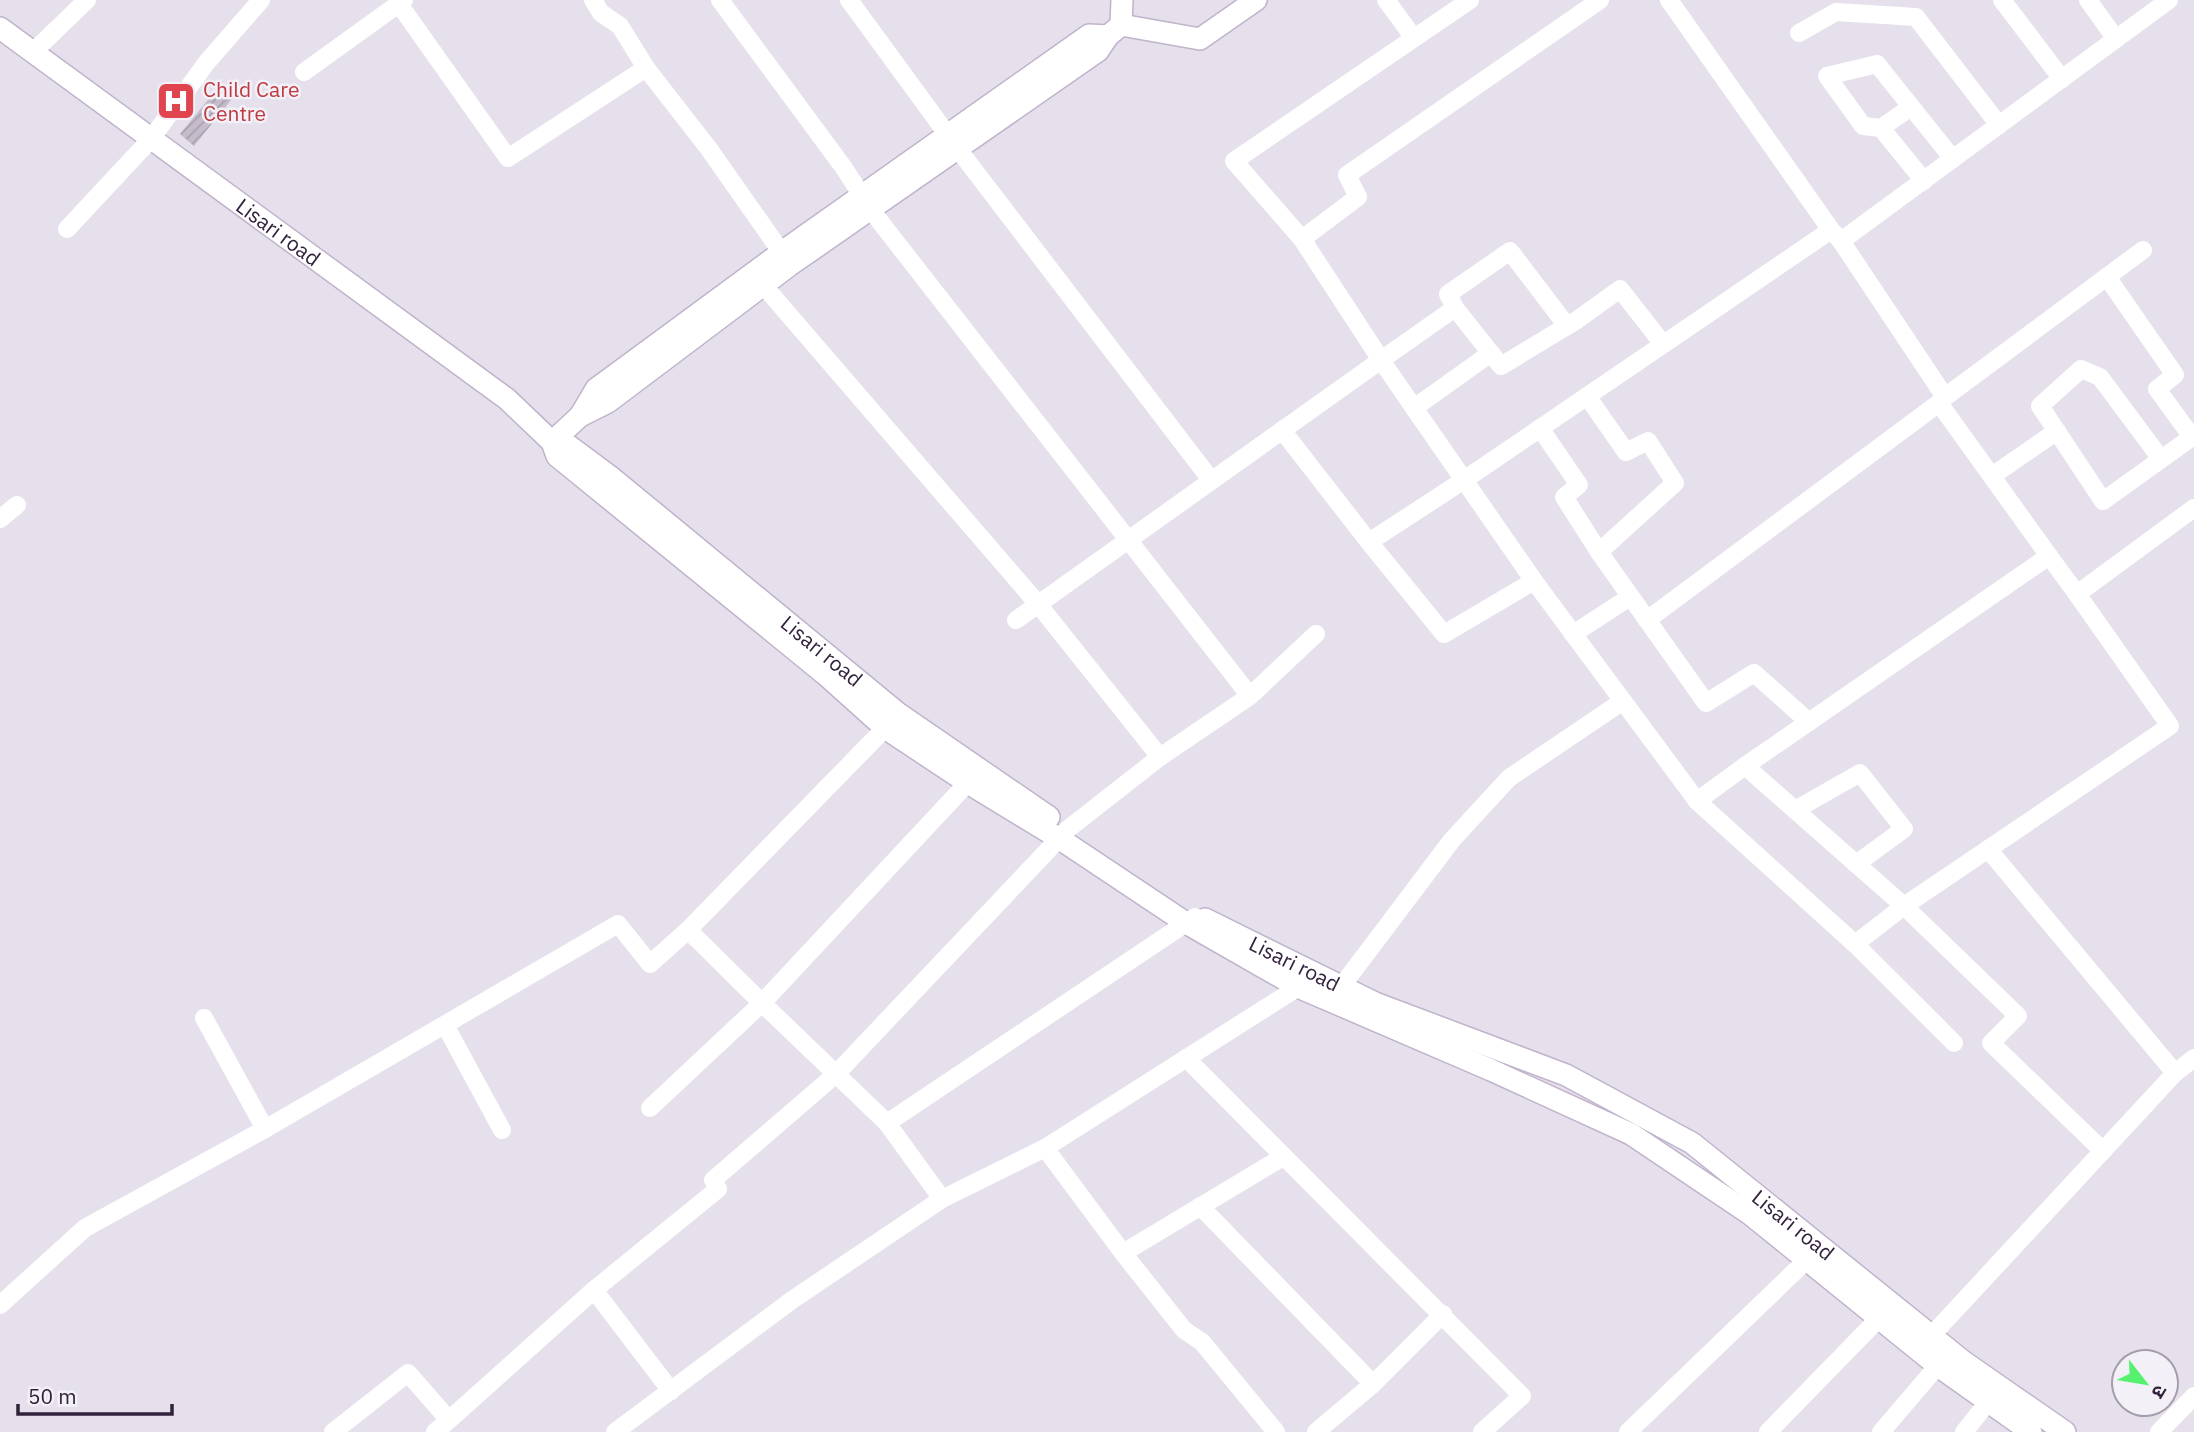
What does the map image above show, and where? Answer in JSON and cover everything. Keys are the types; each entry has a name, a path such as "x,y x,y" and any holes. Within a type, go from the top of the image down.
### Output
{"street":[{"path":"33,52 87,0"},
{"path":"67,229 151,139 207,62 261,0"},
{"path":"593,0 601,13 620,26 646,68 709,149 786,258"},
{"path":"720,0 844,168 866,203 1250,696"},
{"path":"849,0 953,142 1211,480"},
{"path":"552,442 580,416 608,402 662,351 786,258 1073,58 1098,51 1114,30 1122,0"},
{"path":"1114,30 1200,38 1256,0"},
{"path":"1386,0 1414,38"},
{"path":"1470,0 1234,161 1302,239 1381,360 1534,581 1698,801 1855,944 1954,1043"},
{"path":"1302,239 1357,197 1347,175 1600,0"},
{"path":"1669,0 1836,236 1992,476 2170,726 1904,906 1855,944"},
{"path":"2002,0 2062,79"},
{"path":"2088,0 2116,39"},
{"path":"1369,542 1663,344 1924,181 2169,0"},
{"path":"304,72 401,2 508,158 646,68"},
{"path":"1799,33 1836,12 1916,17 2000,125"},
{"name":"Lisari road","path":"0,28 507,400 552,442 557,456 826,675 974,777 1298,987 1631,1134 1750,1214 1814,1253"},
{"path":"1911,107 1881,128 1863,126 1826,76 1877,64 1953,159"},
{"path":"1881,128 1924,181"},
{"path":"1647,620 2143,250"},
{"path":"1567,326 1510,251 1448,294 1455,308 1501,366 1567,326 1620,289 1663,344"},
{"path":"662,351 763,285 786,258"},
{"path":"2107,276 2175,375 2157,389 2193,436 2161,460 2103,501 2040,407 2081,369 2101,377 2161,460"},
{"path":"763,285 1038,604 1160,757"},
{"path":"1016,620 1455,308"},
{"path":"1414,408 1491,353"},
{"path":"1587,396 1626,452 1648,441 1675,483 1598,552"},
{"path":"1540,428 1578,485 1564,497 1598,552 1706,703 1754,673 1809,722"},
{"path":"1282,430 1444,634 1534,581"},
{"path":"1992,476 2057,431"},
{"path":"0,519 18,505"},
{"path":"2077,594 2194,508"},
{"path":"1698,801 2049,555"},
{"path":"1573,634 1630,597"},
{"path":"435,1432 594,1290 718,1189 713,1180 836,1074 1064,834 1160,757 1250,696 1317,635"},
{"path":"1341,987 1452,840 1509,778 1623,701"},
{"path":"0,1305 85,1228 265,1129 618,924 650,964 688,930 892,721"},
{"path":"1745,766 1904,906 2018,1016 1991,1043 2103,1151"},
{"path":"1794,810 1860,773 1904,829 1856,864"},
{"path":"650,1108 762,1003 974,777"},
{"path":"1988,849 2175,1073"},
{"path":"887,1123 1192,919"},
{"name":"Lisari road","path":"1192,919 1375,1003 1566,1075 1692,1143 1814,1253 1944,1358 1994,1394 2065,1432"},
{"path":"688,930 887,1123 942,1199"},
{"path":"615,1432 792,1300 942,1199 1045,1148 1317,975"},
{"path":"204,1018 265,1129"},
{"path":"445,1025 502,1130"},
{"path":"1186,1058 1522,1395 1482,1432"},
{"path":"1932,1335 2175,1073 2194,1058"},
{"path":"1045,1148 1122,1253 1184,1330 1202,1342 1276,1432"},
{"path":"1122,1253 1283,1157"},
{"path":"1200,1206 1373,1384"},
{"path":"1628,1432 1814,1253"},
{"path":"594,1290 671,1391"},
{"path":"1768,1432 1885,1312"},
{"name":"Lisari road","path":"1885,1312 1932,1335 1944,1358"},
{"path":"1316,1432 1373,1384 1443,1314"},
{"path":"1881,1432 1944,1358"},
{"path":"333,1432 408,1373 449,1420"},
{"path":"1964,1432 1994,1394"},
{"name":"Lisari road","path":"1994,1394 2031,1432"},
{"path":"2159,1432 2194,1396"}],"building":[{"path":"221,84 235,95 194,146 180,134"}],"place":[{"name":"Child Care Centre","path":"176,101"}]}
